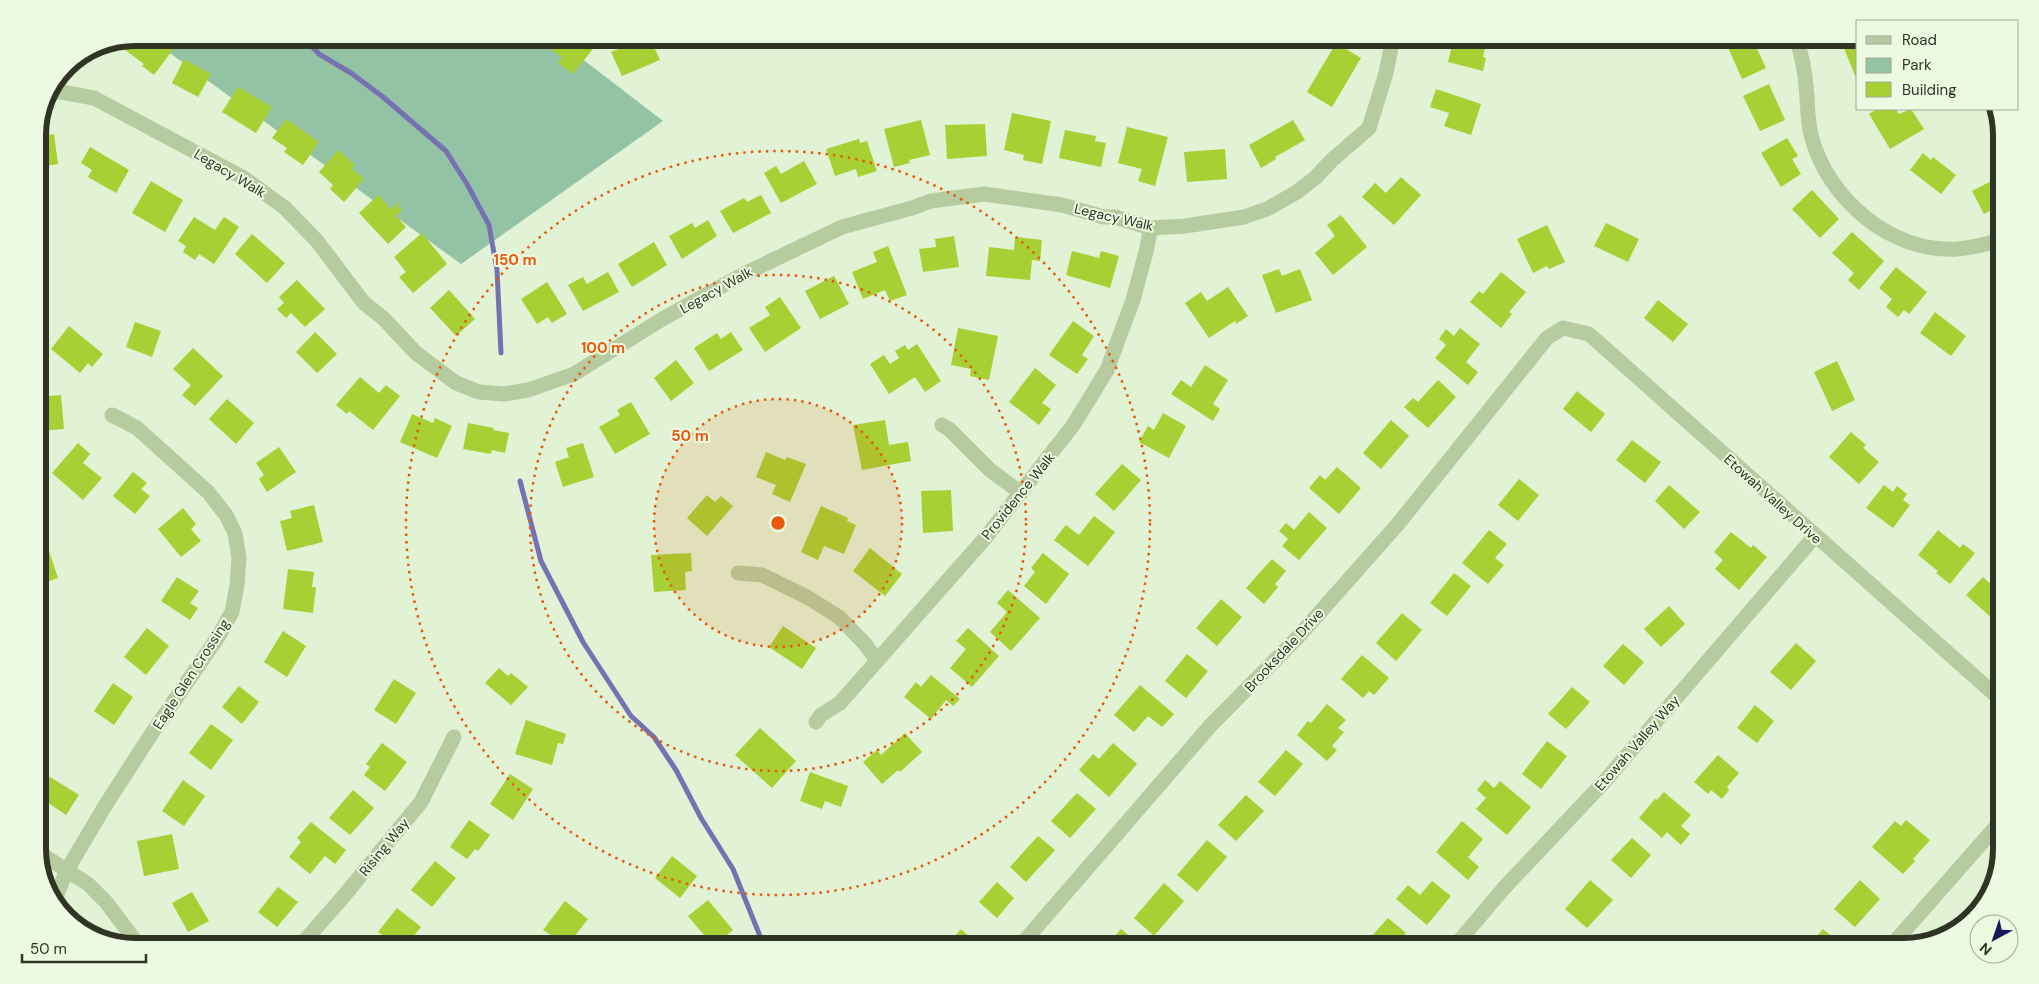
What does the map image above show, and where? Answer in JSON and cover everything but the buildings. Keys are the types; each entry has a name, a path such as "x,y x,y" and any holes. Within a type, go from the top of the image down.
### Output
{"street":[{"name":"Legacy Walk","path":"57,92 94,98 244,178 285,208 317,241 364,304 383,318 416,353 456,383 479,392 504,394 544,385 567,377 664,318 746,273 842,227 931,201 984,194 1062,205 1104,217 1115,217 1151,228 1185,226 1244,217 1267,209 1297,192 1369,128 1386,73 1391,46"},
{"path":"1798,46 1807,87 1807,112 1811,136 1831,181 1846,201 1865,218 1885,231 1908,242 1924,246 1956,249 1993,242"},
{"name":"Providence Walk","path":"816,722 821,715 840,703 986,537 1074,424 1107,370 1133,300 1151,228"},
{"name":"Etowah Valley Drive","path":"1540,346 1547,338 1563,328 1589,334 1993,692"},
{"name":"Brooksdale Drive","path":"1027,938 1211,725 1297,638 1398,524 1540,346"},
{"name":"Eagle Glen Crossing","path":"58,893 67,870 150,736 218,637 232,612 237,584 239,558 235,533 226,515 208,492 137,428 112,415"},
{"path":"942,425 949,429 990,470 1021,493"},
{"name":"Etowah Valley Way","path":"1462,938 1504,888 1604,782 1815,536"},
{"path":"738,573 762,575 808,597 839,617 866,645 877,661"},
{"name":"Rising Way","path":"308,938 421,802 454,737"},
{"path":"1898,938 1993,831"},
{"path":"47,857 88,884 106,902 133,938"}],"green space":[{"path":"160,46 565,46 663,121 461,264"}],"waterway":[{"path":"312,46 319,54 351,73 383,97 446,151 467,184 489,225 497,270 501,353"},
{"path":"520,481 541,561 583,642 631,716 654,737 676,770 701,818 733,869 761,938"}]}
